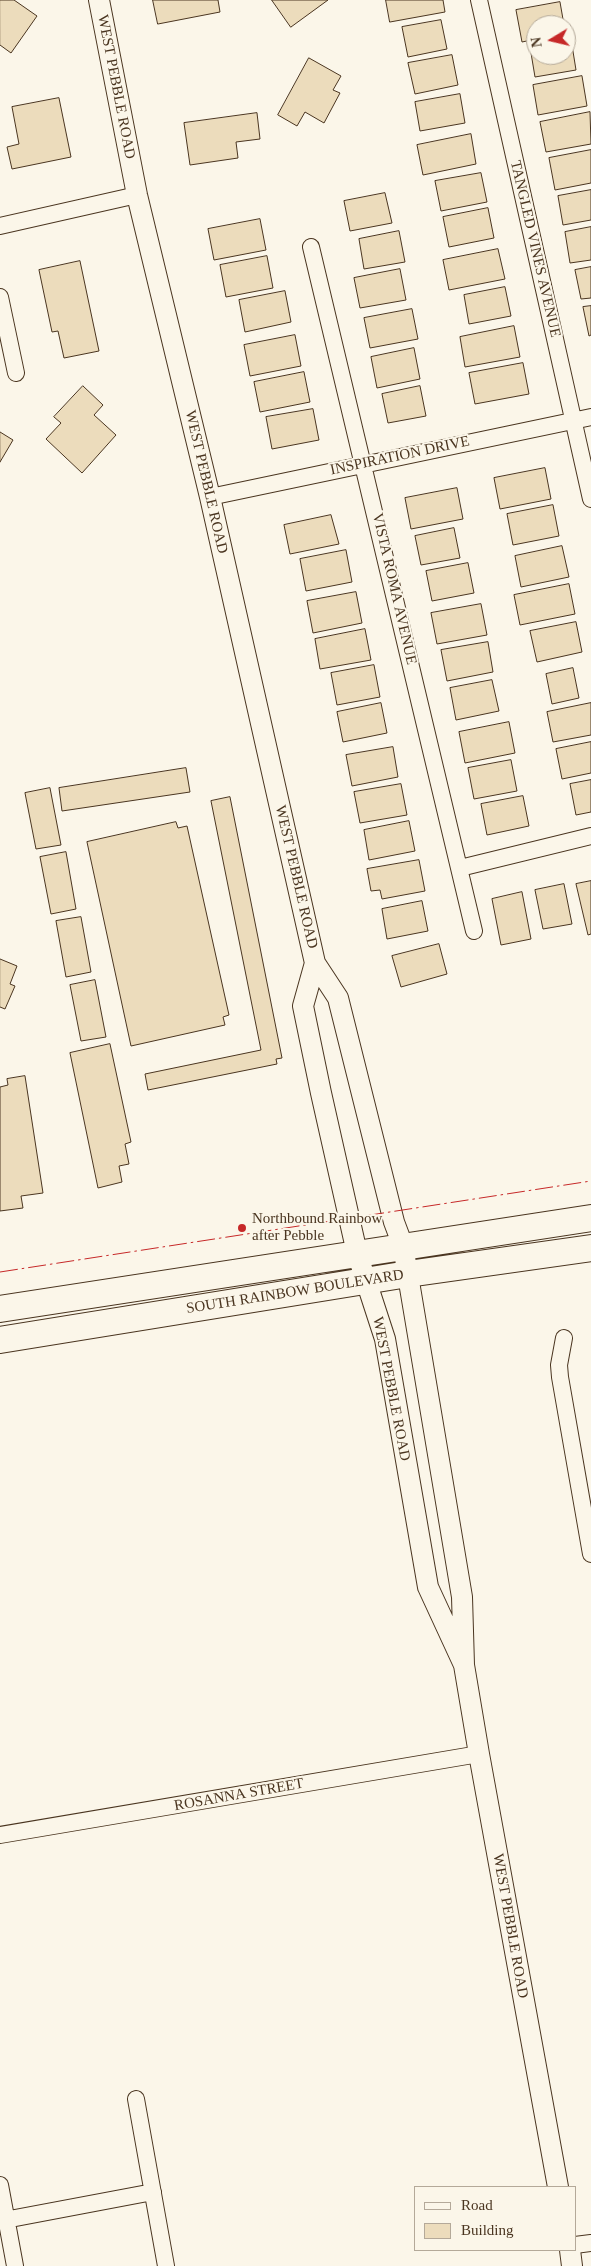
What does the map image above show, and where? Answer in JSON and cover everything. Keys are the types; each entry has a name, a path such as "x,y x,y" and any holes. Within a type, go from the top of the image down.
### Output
{"main road":[{"name":"SOUTH RAINBOW BOULEVARD","path":"0,1309 591,1218"},
{"name":"SOUTH RAINBOW BOULEVARD","path":"0,1340 367,1280 591,1248"},
{"path":"0,1317 28,1305"}],"street":[{"name":"WEST PEBBLE ROAD","path":"99,0 137,195 210,497 315,963 338,998 394,1222 403,1246 462,1597 464,1664 558,2186"},
{"name":"TANGLED VINES AVENUE","path":"479,0 591,499"},
{"path":"0,226 137,195"},
{"name":"VISTA ROMA AVENUE","path":"311,247 474,931"},
{"path":"0,297 16,373"},
{"name":"INSPIRATION DRIVE","path":"210,497 364,463 591,417"},
{"path":"460,868 591,836"},
{"name":"WEST PEBBLE ROAD","path":"315,963 303,1006 357,1253 385,1339 428,1587 464,1664"},
{"path":"564,1338 559,1365 560,1377 591,1554"},
{"name":"ROSANNA STREET","path":"0,1835 479,1754"},
{"path":"136,2099 166,2266"},
{"path":"0,2185 3,2220 15,2266"},
{"path":"3,2220 152,2192"},
{"path":"576,2245 591,2243"},
{"path":"570,2251 572,2266"}],"building":[{"path":"0,0 14,0 37,16 11,53 0,45"},
{"path":"153,0 218,0 220,12 158,24"},
{"path":"272,0 328,0 291,27"},
{"path":"386,0 443,0 445,12 390,22"},
{"path":"560,2 562,15 526,15 526,41 522,42 516,10"},
{"path":"441,20 447,49 408,57 402,27"},
{"path":"452,55 458,85 415,94 408,63"},
{"path":"309,58 341,76 333,90 340,93 324,123 305,112 297,126 278,115"},
{"path":"533,65 575,65 576,70 535,77"},
{"path":"582,76 587,106 538,115 533,85"},
{"path":"460,94 465,123 420,131 415,102"},
{"path":"59,98 71,157 12,169 7,147 19,144 12,107"},
{"path":"590,112 591,144 546,152 540,122"},
{"path":"257,113 260,139 236,142 238,158 190,165 184,123"},
{"path":"471,134 476,164 423,175 417,145"},
{"path":"591,150 591,183 555,190 549,158"},
{"path":"481,173 487,202 441,211 435,181"},
{"path":"591,190 591,220 563,225 558,196"},
{"path":"385,193 392,223 350,231 344,201"},
{"path":"488,208 494,238 449,247 443,217"},
{"path":"260,219 266,250 214,260 208,229"},
{"path":"591,227 591,260 570,263 565,232"},
{"path":"399,231 405,262 364,269 359,239"},
{"path":"498,249 505,279 449,290 443,260"},
{"path":"267,256 273,288 226,297 220,265"},
{"path":"80,261 99,351 64,358 58,331 52,332 39,270"},
{"path":"591,267 591,298 581,299 575,270"},
{"path":"400,269 406,300 360,308 354,278"},
{"path":"505,287 511,316 469,324 464,295"},
{"path":"285,291 291,322 245,332 239,300"},
{"path":"591,306 591,335 589,336 583,307"},
{"path":"412,309 418,339 370,348 364,318"},
{"path":"514,326 520,357 465,367 460,337"},
{"path":"295,335 301,366 250,376 244,345"},
{"path":"414,348 420,379 377,388 371,357"},
{"path":"523,363 529,394 475,404 469,373"},
{"path":"304,372 310,402 260,412 254,382"},
{"path":"83,386 103,405 94,415 116,435 82,473 46,439 61,423 54,417"},
{"path":"420,386 426,416 388,423 382,394"},
{"path":"313,409 319,440 272,449 266,417"},
{"path":"0,432 13,440 0,462"},
{"path":"545,468 551,499 500,509 494,478"},
{"path":"457,488 463,519 411,529 405,498"},
{"path":"553,505 559,536 513,545 507,514"},
{"path":"331,515 339,544 290,554 284,525"},
{"path":"454,528 460,558 421,565 415,536"},
{"path":"562,546 569,577 521,587 515,556"},
{"path":"346,550 352,582 306,591 300,559"},
{"path":"468,563 474,593 432,601 426,571"},
{"path":"569,584 575,614 520,625 514,595"},
{"path":"356,592 362,623 313,633 307,601"},
{"path":"481,604 487,635 437,644 431,613"},
{"path":"576,622 582,652 537,662 530,631"},
{"path":"365,629 371,660 320,669 315,639"},
{"path":"488,642 493,672 447,681 441,650"},
{"path":"374,665 380,697 337,705 331,673"},
{"path":"573,668 579,698 552,704 546,674"},
{"path":"492,680 499,711 456,720 450,688"},
{"path":"381,703 387,733 343,742 337,712"},
{"path":"591,703 591,735 553,742 547,712"},
{"path":"509,722 515,753 465,763 459,732"},
{"path":"591,742 591,773 562,779 556,749"},
{"path":"393,747 398,777 352,786 346,755"},
{"path":"511,760 517,791 474,799 468,768"},
{"path":"186,768 190,792 62,811 59,788"},
{"path":"591,780 591,812 576,815 570,784"},
{"path":"401,784 407,815 360,823 354,792"},
{"path":"50,788 61,845 36,849 25,793"},
{"path":"523,796 529,826 487,835 481,804"},
{"path":"230,797 282,1058 276,1059 277,1064 148,1090 145,1074 261,1050 211,801"},
{"path":"409,821 415,851 369,860 364,830"},
{"path":"176,822 178,828 187,826 229,1015 223,1017 225,1025 131,1046 87,842"},
{"path":"66,852 76,909 51,914 40,857"},
{"path":"419,860 425,891 382,899 380,890 371,891 367,869"},
{"path":"591,881 591,934 588,935 576,884"},
{"path":"564,884 572,924 543,929 535,890"},
{"path":"522,892 531,939 501,945 492,899"},
{"path":"422,901 428,931 387,939 382,909"},
{"path":"81,917 91,972 66,977 56,921"},
{"path":"439,944 447,974 401,987 392,956"},
{"path":"0,959 17,966 10,984 15,986 5,1009 0,1007"},
{"path":"95,980 106,1037 81,1041 70,985"},
{"path":"110,1044 131,1142 125,1144 129,1164 119,1166 122,1182 98,1188 70,1053"},
{"path":"25,1076 43,1193 21,1196 23,1208 0,1211 0,1087 8,1085 7,1079"}],"power":[{"path":"0,1272 591,1181"}],"place":[{"name":"Northbound Rainbow after Pebble","path":"242,1228"}]}
